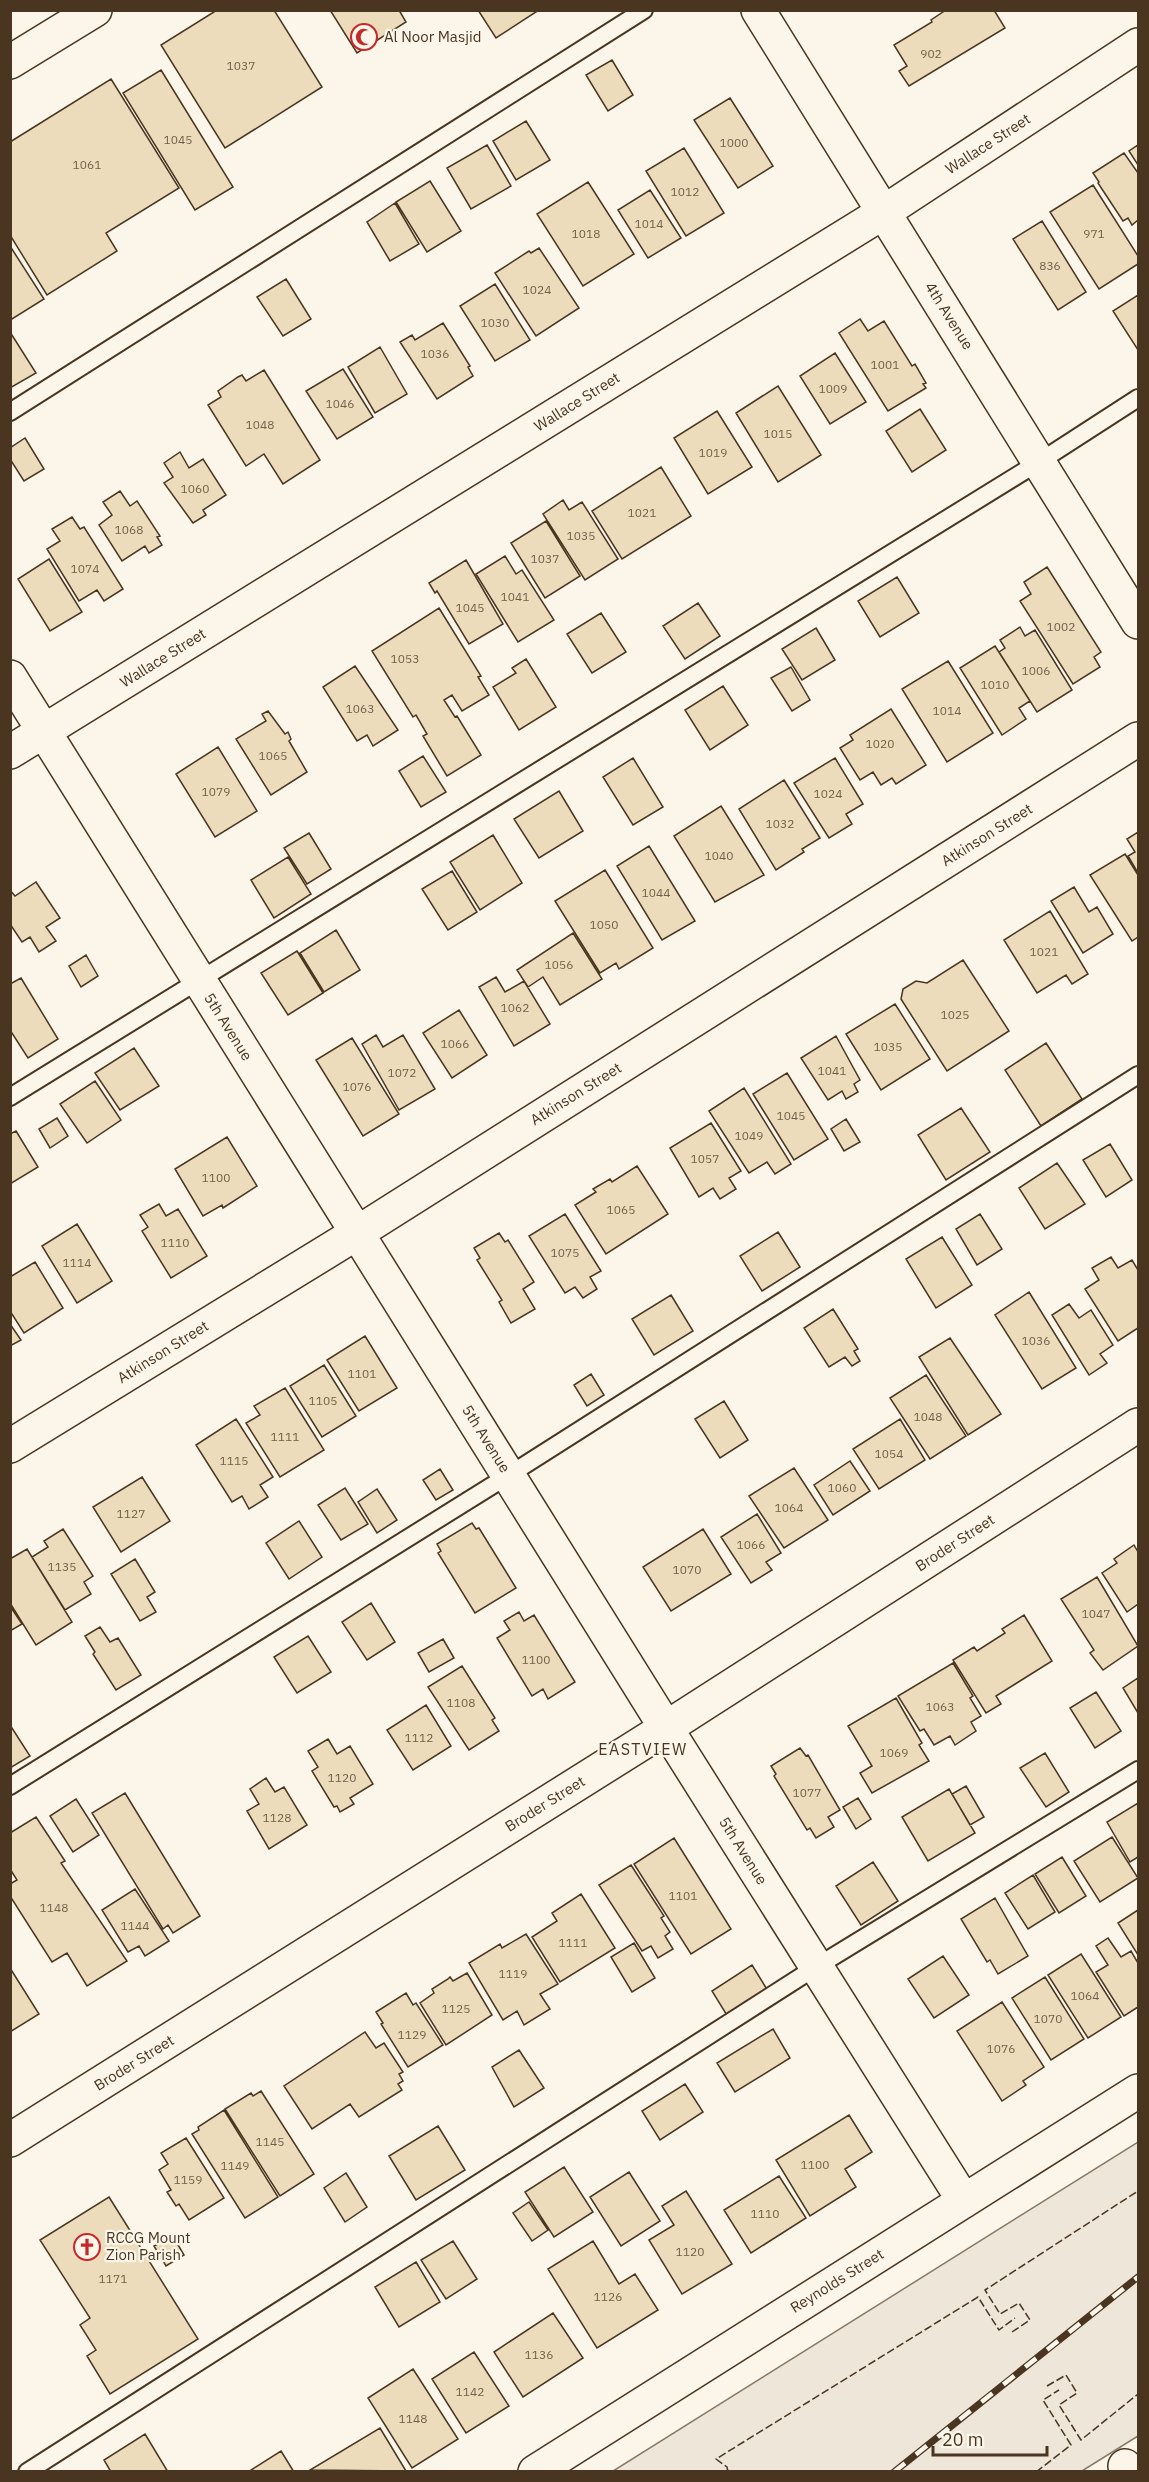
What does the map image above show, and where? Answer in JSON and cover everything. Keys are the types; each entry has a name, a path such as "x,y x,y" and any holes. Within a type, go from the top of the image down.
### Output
{"street":[{"path":"10,62 95,10"},
{"name":"4th Avenue","path":"758,10 1138,622"},
{"name":"Wallace Street","path":"10,752 885,212 1138,45"},
{"name":"5th Avenue","path":"10,676 666,1728 964,2200"},
{"name":"Atkinson Street","path":"10,1446 357,1233 1138,739"},
{"name":"Broder Street","path":"10,2140 666,1728 1138,1425"},
{"name":"Reynolds Street","path":"535,2472 1138,2091"}],"lane":[{"path":"10,412 644,10"},
{"path":"10,1096 1039,462 1138,398"},
{"path":"10,1786 509,1475 1138,1075"},
{"path":"27,2472 816,1967 1138,1770"}],"shaded area":[{"path":"1138,2142 1138,2436 1082,2471 613,2471"}],"building":[{"path":"217,10 274,10 322,87 225,148 161,45"},
{"name":"Al Noor Masjid","path":"330,10 399,10 406,22 357,53"},
{"path":"478,10 539,10 496,38"},
{"path":"946,10 994,10 1005,28 909,86 899,71 907,66 894,45 932,22 931,20"},
{"path":"612,60 633,95 608,111 586,75"},
{"path":"161,70 233,187 195,210 123,93"},
{"path":"111,79 179,188 106,233 117,251 47,295 10,235 10,142"},
{"path":"730,98 773,166 738,188 694,120"},
{"path":"526,121 550,160 516,180 493,141"},
{"path":"487,145 511,186 471,209 447,168"},
{"path":"1138,145 1138,165 1129,151"},
{"path":"684,148 724,213 686,236 646,171"},
{"path":"1124,153 1138,173 1138,220 1132,225 1128,218 1123,221 1093,173"},
{"path":"430,181 461,231 427,252 396,202"},
{"path":"588,182 634,254 583,286 537,214"},
{"path":"1093,185 1138,256 1138,264 1099,289 1050,212"},
{"path":"650,190 681,238 648,258 618,210"},
{"path":"395,203 419,244 390,261 367,222"},
{"path":"1042,221 1086,292 1058,310 1013,239"},
{"path":"10,246 44,299 12,319 10,316"},
{"path":"539,248 579,308 536,336 495,273 529,251 531,253"},
{"path":"286,279 311,319 283,336 257,297"},
{"path":"495,284 530,340 495,361 460,306"},
{"path":"1138,295 1138,350 1113,311"},
{"path":"860,319 868,331 884,321 912,366 915,364 926,383 923,384 926,388 888,411 839,333"},
{"path":"443,323 470,366 468,367 473,376 437,399 400,342 412,335 415,340"},
{"path":"10,332 36,373 10,388"},
{"path":"380,347 407,394 375,413 348,367"},
{"path":"835,353 866,402 830,424 800,376"},
{"path":"343,369 373,417 337,439 306,391"},
{"path":"264,370 320,460 283,484 264,454 246,466 208,405 221,397 218,391 238,377 242,375 246,381"},
{"path":"778,386 821,455 778,482 736,413"},
{"path":"920,409 946,450 912,472 886,431"},
{"path":"717,411 752,467 708,494 674,438"},
{"path":"25,438 44,469 24,481 10,459 10,448"},
{"path":"180,452 189,468 203,459 226,495 203,510 206,515 193,523 164,483 173,477 164,463"},
{"path":"661,467 691,516 622,559 592,511"},
{"path":"120,491 130,506 137,501 160,536 157,537 162,545 149,553 145,546 122,561 99,525 112,515 103,502"},
{"path":"563,500 569,510 582,502 618,559 585,580 543,514"},
{"path":"72,517 80,529 84,527 123,589 104,601 97,590 79,601 47,549 60,541 52,529"},
{"path":"546,521 580,576 545,598 511,543"},
{"path":"505,556 516,574 522,570 554,620 518,642 476,574"},
{"path":"49,559 82,612 50,631 18,579"},
{"path":"466,560 503,624 469,644 437,591 435,593 429,583"},
{"path":"1047,567 1101,652 1094,657 1100,667 1073,684 1020,601 1031,594 1024,582"},
{"path":"897,577 919,613 880,637 858,601"},
{"path":"698,603 720,636 685,659 663,626"},
{"path":"439,608 481,676 478,677 489,695 462,711 452,695 444,700 455,717 457,716 481,755 447,776 423,736 427,734 416,715 413,717 372,651"},
{"path":"601,613 626,652 592,673 567,634"},
{"path":"1020,627 1025,636 1035,630 1072,690 1037,712 999,652 1005,648 1000,640"},
{"path":"816,628 835,660 802,680 782,649"},
{"path":"995,646 1030,701 1019,708 1026,719 1002,735 960,668"},
{"path":"526,659 556,707 519,730 493,687 516,673 512,668"},
{"path":"948,661 993,733 947,762 902,689"},
{"path":"355,666 398,730 373,746 367,735 357,741 323,687"},
{"path":"791,667 810,700 792,711 771,678"},
{"path":"723,686 748,725 710,750 685,710"},
{"path":"891,709 926,765 896,784 892,778 881,785 873,772 860,780 840,748 853,740 850,735"},
{"path":"268,711 285,734 288,732 291,739 289,741 307,772 271,795 236,739 266,721 262,714"},
{"path":"218,747 257,811 215,837 176,774"},
{"path":"423,756 446,792 421,807 399,771"},
{"path":"633,758 663,807 633,825 603,777"},
{"path":"835,758 863,804 846,814 852,824 829,838 794,783"},
{"path":"784,780 820,838 802,849 804,852 776,870 739,809"},
{"path":"559,791 583,831 539,858 514,819"},
{"path":"721,806 764,875 715,902 674,836"},
{"path":"1138,832 1138,873 1128,856 1135,852 1127,839"},
{"path":"309,833 331,869 307,884 284,848"},
{"path":"493,835 522,883 480,910 450,862"},
{"path":"649,846 695,921 662,940 617,866"},
{"path":"1125,854 1138,875 1138,937 1132,941 1090,875"},
{"path":"288,857 311,894 274,918 251,880"},
{"path":"605,870 653,948 619,969 616,963 600,973 555,901"},
{"path":"452,871 477,912 448,930 422,889"},
{"path":"36,882 60,918 46,927 56,941 39,952 30,937 22,942 10,924 10,890 15,896"},
{"path":"1074,887 1089,912 1097,907 1113,934 1083,953 1051,901"},
{"path":"1050,911 1088,974 1072,984 1066,975 1037,993 1004,940"},
{"path":"336,930 360,970 324,992 300,953"},
{"path":"573,933 602,979 560,1005 543,977 528,987 517,970"},
{"path":"297,951 323,993 288,1015 261,973"},
{"path":"86,955 98,976 81,987 69,966"},
{"path":"963,960 1009,1031 947,1071 901,999 903,989 916,981 927,983"},
{"path":"496,977 505,992 524,981 550,1024 514,1046 479,987"},
{"path":"21,978 58,1039 28,1058 10,1030 10,984"},
{"path":"895,1004 930,1059 881,1090 846,1034"},
{"path":"459,1010 487,1055 452,1078 423,1033"},
{"path":"376,1035 383,1047 403,1035 435,1089 399,1110 362,1044"},
{"path":"836,1036 860,1080 854,1084 858,1092 846,1099 842,1091 828,1100 801,1058"},
{"path":"352,1038 399,1114 363,1136 316,1060"},
{"path":"1046,1043 1082,1099 1041,1126 1005,1070"},
{"path":"134,1048 159,1086 120,1110 95,1073"},
{"path":"787,1073 828,1139 794,1160 753,1094"},
{"path":"95,1081 121,1120 87,1143 60,1104"},
{"path":"744,1088 791,1164 775,1174 767,1162 749,1173 709,1111"},
{"path":"961,1108 990,1152 946,1180 918,1135"},
{"path":"57,1118 68,1136 50,1148 39,1129"},
{"path":"846,1119 860,1142 844,1151 831,1129"},
{"path":"711,1123 741,1171 729,1178 736,1189 720,1199 713,1188 699,1197 670,1148"},
{"path":"16,1131 38,1167 10,1184 10,1134"},
{"path":"227,1137 257,1186 223,1208 222,1205 203,1216 175,1169"},
{"path":"1110,1144 1132,1180 1106,1197 1083,1160"},
{"path":"1057,1163 1085,1204 1045,1229 1019,1188"},
{"path":"637,1166 668,1214 606,1254 575,1205 596,1192 593,1189 610,1179 612,1182"},
{"path":"159,1204 166,1216 178,1209 207,1256 171,1278 142,1231 148,1227 140,1215"},
{"path":"565,1214 601,1271 590,1277 597,1289 583,1298 575,1287 565,1293 529,1236"},
{"path":"980,1214 1002,1249 977,1265 956,1229"},
{"path":"77,1224 112,1281 77,1303 42,1246"},
{"path":"778,1232 800,1267 762,1291 740,1256"},
{"path":"499,1233 505,1242 508,1240 534,1282 523,1289 535,1309 511,1323 499,1302 502,1300 477,1260 480,1258 474,1248"},
{"path":"942,1237 972,1285 936,1308 906,1259"},
{"path":"1111,1257 1118,1268 1132,1260 1138,1270 1138,1328 1118,1341 1085,1289 1099,1280 1092,1268"},
{"path":"35,1262 63,1308 24,1333 10,1311 10,1277"},
{"path":"1029,1292 1076,1368 1042,1389 995,1315"},
{"path":"671,1295 693,1331 654,1355 632,1319"},
{"path":"1069,1304 1079,1318 1091,1310 1113,1345 1100,1354 1107,1363 1089,1375 1052,1315"},
{"path":"833,1309 858,1349 854,1351 860,1361 852,1366 845,1357 829,1367 804,1328"},
{"path":"10,1324 21,1340 10,1346"},
{"path":"365,1336 397,1388 359,1411 327,1360"},
{"path":"950,1338 1001,1414 968,1435 919,1357"},
{"path":"324,1365 356,1416 322,1437 290,1386"},
{"path":"591,1374 604,1395 587,1406 574,1385"},
{"path":"926,1375 966,1436 930,1459 890,1398"},
{"path":"285,1388 324,1450 280,1477 246,1423 260,1415 254,1406"},
{"path":"724,1401 748,1440 720,1458 695,1419"},
{"path":"236,1419 273,1477 260,1485 268,1497 249,1509 242,1496 232,1502 196,1445"},
{"path":"900,1419 925,1460 879,1489 853,1449"},
{"path":"850,1461 870,1491 833,1515 814,1485"},
{"path":"794,1468 828,1520 784,1548 749,1496"},
{"path":"440,1469 453,1490 436,1500 423,1480"},
{"path":"142,1477 170,1521 121,1552 93,1507"},
{"path":"345,1488 368,1524 341,1540 318,1505"},
{"path":"377,1489 397,1520 377,1533 358,1502"},
{"path":"757,1514 781,1553 766,1562 772,1570 751,1583 721,1537"},
{"path":"299,1521 322,1557 289,1579 266,1543"},
{"path":"472,1523 476,1529 479,1528 516,1588 475,1613 438,1553 441,1551 437,1544"},
{"path":"63,1529 93,1576 84,1582 91,1594 65,1610 32,1557 48,1547 44,1541"},
{"path":"703,1529 731,1574 671,1611 643,1567"},
{"path":"1134,1545 1138,1552 1138,1604 1127,1612 1102,1573 1117,1563 1114,1559"},
{"path":"27,1549 72,1622 36,1645 10,1603 10,1559"},
{"path":"135,1559 155,1592 147,1597 156,1612 140,1621 111,1574"},
{"path":"1097,1577 1138,1646 1103,1670 1090,1653 1094,1650 1061,1599"},
{"path":"371,1603 395,1642 367,1660 342,1622"},
{"path":"10,1606 22,1624 10,1631"},
{"path":"519,1612 524,1621 534,1615 575,1682 548,1699 543,1689 532,1696 497,1638 510,1630 504,1621"},
{"path":"1024,1615 1052,1661 996,1696 1001,1704 986,1713 953,1660 974,1647 977,1651 1005,1633 1002,1629"},
{"path":"100,1627 110,1642 118,1638 141,1675 116,1690 93,1654 95,1652 85,1636"},
{"path":"308,1636 331,1672 297,1693 274,1657"},
{"path":"443,1639 454,1658 429,1672 418,1653"},
{"path":"953,1663 973,1696 970,1698 981,1716 971,1722 976,1731 955,1745 950,1736 934,1745 924,1729 920,1731 898,1696"},
{"path":"462,1666 495,1718 492,1720 499,1731 469,1750 428,1687"},
{"path":"1138,1678 1138,1713 1123,1688"},
{"path":"1096,1692 1121,1731 1095,1748 1070,1708"},
{"path":"896,1698 922,1743 919,1745 929,1761 872,1793 860,1773 872,1766 848,1726"},
{"path":"426,1705 451,1746 413,1770 387,1730"},
{"path":"10,1725 30,1756 10,1768"},
{"path":"328,1739 337,1754 350,1746 373,1784 350,1798 354,1804 340,1812 337,1806 334,1807 312,1771 318,1767 308,1751"},
{"path":"800,1748 806,1756 808,1755 840,1810 828,1817 834,1827 816,1838 810,1828 807,1830 774,1776 776,1774 771,1766"},
{"path":"1045,1753 1069,1792 1046,1807 1020,1768"},
{"path":"266,1778 275,1792 284,1787 307,1825 269,1849 247,1811 259,1804 250,1789"},
{"path":"966,1786 984,1817 970,1825 952,1794"},
{"path":"949,1789 975,1833 928,1861 902,1817"},
{"path":"125,1793 200,1916 173,1933 168,1925 163,1929 92,1813"},
{"path":"858,1798 871,1819 856,1829 843,1807"},
{"path":"76,1799 99,1835 73,1852 50,1816"},
{"path":"1138,1803 1138,1857 1130,1862 1107,1822"},
{"path":"36,1817 65,1861 61,1863 127,1961 87,1986 67,1953 52,1962 10,1896 10,1884 17,1880 10,1869 10,1833"},
{"path":"1112,1837 1138,1878 1100,1902 1074,1861"},
{"path":"674,1838 731,1929 691,1954 634,1864"},
{"path":"1062,1857 1086,1896 1059,1913 1035,1874"},
{"path":"873,1862 898,1901 861,1925 836,1886"},
{"path":"631,1865 664,1916 661,1918 670,1932 665,1936 673,1949 658,1958 651,1946 642,1951 599,1885"},
{"path":"1033,1875 1055,1912 1028,1929 1005,1893"},
{"path":"135,1889 169,1941 145,1956 139,1946 128,1952 102,1910"},
{"path":"581,1894 615,1948 560,1982 532,1937 557,1921 552,1913"},
{"path":"995,1898 1028,1956 998,1974 990,1960 987,1962 961,1919"},
{"path":"1138,1910 1138,1955 1118,1923"},
{"path":"526,1934 558,1984 540,1994 550,2009 524,2025 517,2011 503,2020 469,1963 500,1944 502,1948"},
{"path":"1108,1938 1121,1957 1131,1951 1138,1963 1138,2007 1124,2016 1096,1972 1108,1965 1096,1946"},
{"path":"634,1943 655,1978 632,1992 611,1957"},
{"path":"1081,1954 1121,2017 1088,2038 1048,1975"},
{"path":"943,1956 969,1995 934,2018 908,1979"},
{"path":"752,1965 768,1991 728,2017 712,1991"},
{"path":"10,1968 39,2014 10,2032"},
{"path":"467,1973 492,2015 446,2045 420,2003 434,1993 432,1989 450,1977 453,1981"},
{"path":"1045,1977 1084,2039 1051,2060 1012,1998"},
{"path":"406,1993 413,2005 416,2003 443,2045 408,2067 376,2012"},
{"path":"1002,2002 1044,2067 1023,2081 1026,2085 1002,2101 957,2031"},
{"path":"773,2029 790,2058 735,2092 717,2063"},
{"path":"365,2032 376,2048 384,2043 403,2072 399,2074 403,2081 398,2084 402,2090 359,2117 350,2104 312,2129 284,2086"},
{"path":"519,2050 544,2088 514,2107 492,2067"},
{"path":"685,2084 703,2112 660,2140 642,2111"},
{"path":"261,2091 314,2174 280,2196 225,2109 251,2093 253,2096"},
{"path":"224,2110 278,2197 245,2218 192,2134 199,2130 198,2127"},
{"path":"849,2115 872,2152 845,2169 856,2187 810,2216 776,2160"},
{"path":"438,2126 465,2170 416,2200 389,2156"},
{"path":"186,2138 224,2198 189,2220 179,2204 176,2206 167,2192 171,2190 159,2170 168,2164 161,2153"},
{"path":"564,2167 593,2212 554,2237 525,2192"},
{"path":"629,2172 660,2221 621,2246 590,2197"},
{"path":"346,2173 367,2207 345,2222 324,2188"},
{"path":"779,2176 806,2218 751,2253 724,2210"},
{"path":"686,2191 732,2264 682,2294 649,2240 674,2225 662,2206"},
{"path":"109,2197 198,2339 110,2394 87,2356 96,2350 80,2325 90,2318 40,2240"},
{"path":"529,2202 548,2230 532,2241 513,2213"},
{"path":"173,2236 184,2255 166,2266 154,2246"},
{"path":"453,2241 477,2279 446,2299 421,2260"},
{"path":"593,2241 619,2284 635,2274 658,2310 597,2348 548,2269"},
{"path":"416,2262 440,2302 399,2327 375,2287"},
{"path":"553,2313 583,2358 523,2397 494,2352"},
{"path":"474,2352 509,2406 466,2433 432,2379"},
{"path":"413,2369 458,2439 412,2468 368,2398"},
{"path":"380,2428 406,2471 310,2470"},
{"path":"145,2434 168,2472 111,2472 104,2460"},
{"path":"281,2451 294,2472 248,2472"}],"railway":[{"path":"894,2472 1138,2277"}],"fence":[{"path":"1012,2332 1030,2320 1019,2303 1000,2314 985,2290 1138,2191"},
{"path":"728,2472 727,2467 716,2459 978,2297 999,2330 1015,2318"},
{"path":"1047,2386 1066,2375 1077,2393 1059,2405 1081,2440 1138,2394"},
{"path":"1036,2472 1071,2445 1043,2400 1059,2390"}],"place":[{"name":"Al Noor Masjid","path":"364,37"},
{"name":"RCCG Mount Zion Parish","path":"87,2247"}],"district":[{"name":"EASTVIEW","path":"643,1749"}]}
